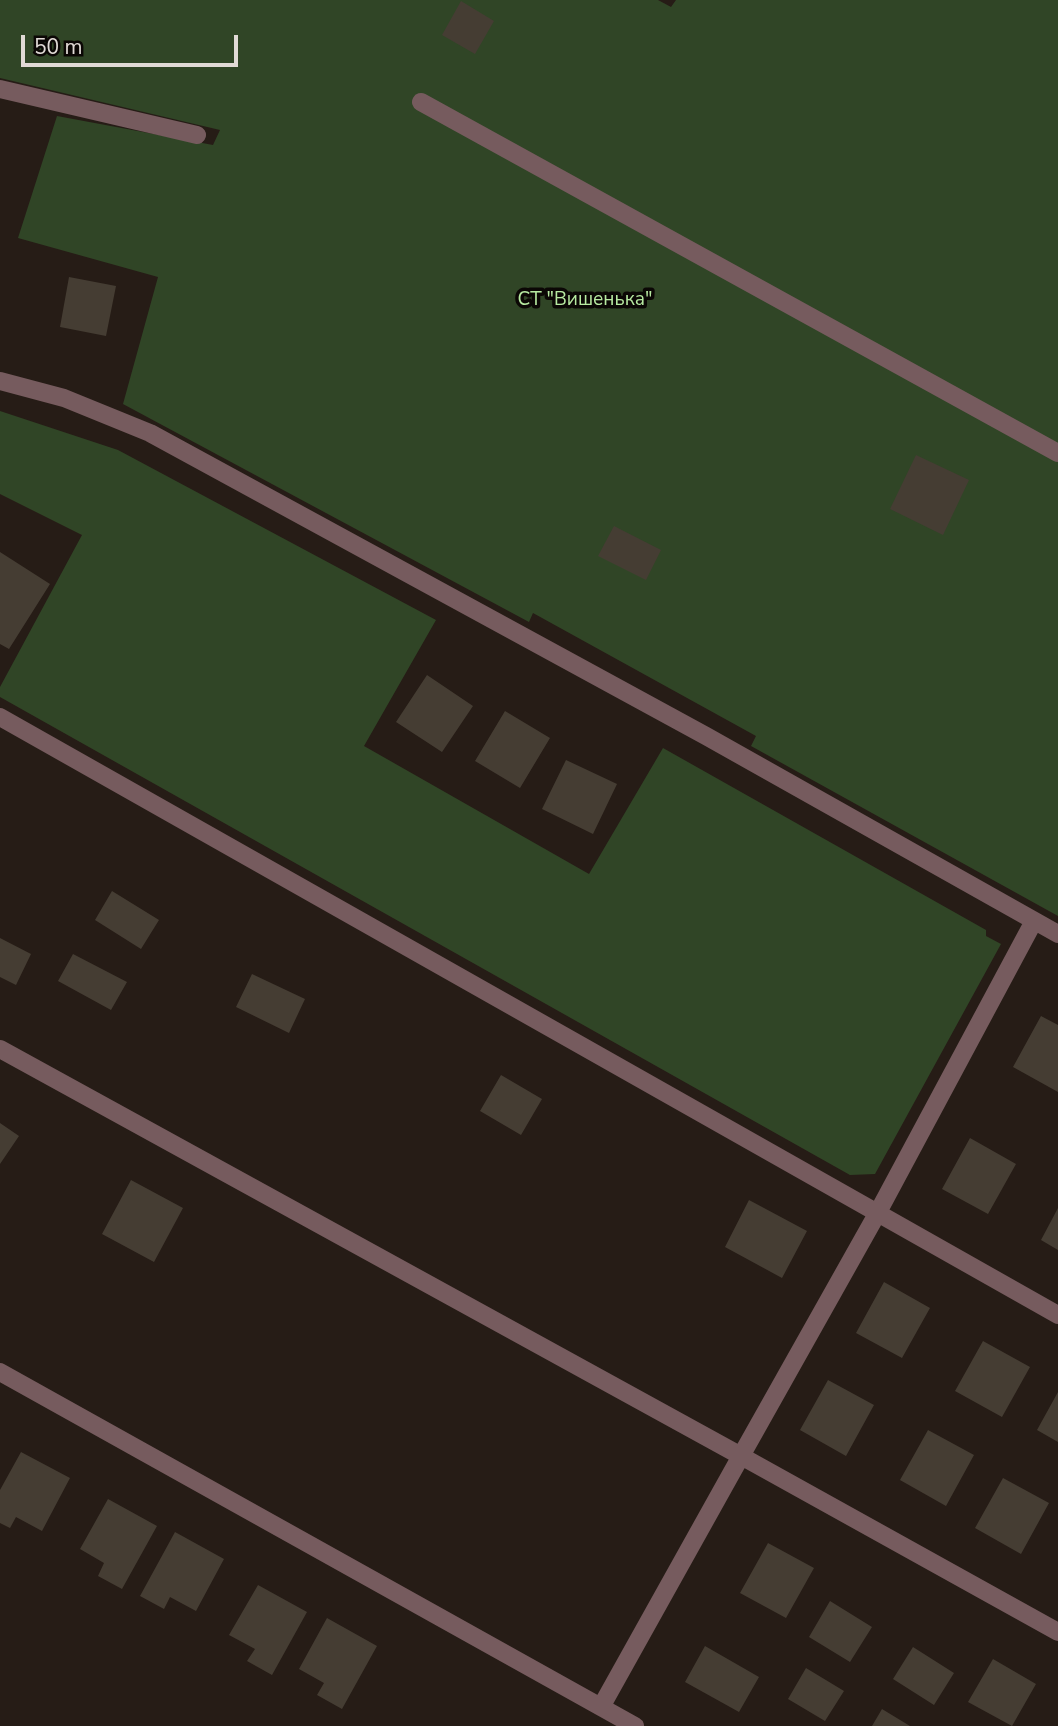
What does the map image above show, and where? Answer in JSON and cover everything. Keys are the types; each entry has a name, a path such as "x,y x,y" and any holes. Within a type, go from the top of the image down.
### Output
{"street":[{"path":"0,89 197,135"},
{"path":"421,102 1058,453"},
{"path":"0,382 64,398 150,433 706,736 1058,934"},
{"path":"0,717 1058,1315"},
{"path":"601,1707 877,1214 1034,921"},
{"path":"0,1049 1058,1632"},
{"path":"0,1372 635,1726"}],"green space":[{"name":"СТ \"Вишенька\"","path":"0,0 658,0 671,7 676,0 1058,0 1058,916 751,746 756,736 533,613 529,622 123,404 158,277 18,238 57,116 213,145 220,130 0,78"},
{"path":"0,411 118,450 436,620 364,746 589,874 663,748 986,930 986,936 1001,944 875,1174 850,1175 0,697 0,687 82,535 0,494"}],"building":[{"path":"461,1 494,21 475,54 442,35"},
{"path":"69,277 116,286 106,336 60,327"},
{"path":"916,455 969,480 943,535 890,509"},
{"path":"614,526 661,550 646,580 598,556"},
{"path":"0,552 50,584 9,649 0,644"},
{"path":"427,675 473,706 442,752 396,722"},
{"path":"505,711 550,738 520,788 475,761"},
{"path":"566,760 617,784 593,834 542,809"},
{"path":"112,891 159,920 141,949 95,920"},
{"path":"0,938 31,954 16,985 0,977"},
{"path":"73,954 127,982 111,1010 58,981"},
{"path":"252,974 305,999 289,1033 236,1007"},
{"path":"1041,1016 1058,1025 1058,1092 1013,1067"},
{"path":"501,1075 542,1099 521,1135 480,1111"},
{"path":"0,1123 19,1136 0,1164"},
{"path":"970,1138 1016,1164 988,1214 942,1189"},
{"path":"131,1180 183,1208 154,1262 102,1234"},
{"path":"749,1200 807,1231 782,1278 725,1247"},
{"path":"1058,1208 1058,1250 1041,1240"},
{"path":"884,1282 930,1308 902,1358 856,1333"},
{"path":"983,1341 1030,1367 1002,1417 955,1391"},
{"path":"828,1380 874,1405 846,1456 800,1430"},
{"path":"1058,1392 1058,1442 1037,1430"},
{"path":"928,1430 974,1455 946,1506 900,1480"},
{"path":"21,1452 70,1478 42,1531 16,1517 10,1528 0,1523 0,1490"},
{"path":"1003,1478 1049,1503 1021,1554 975,1528"},
{"path":"108,1499 157,1526 122,1589 98,1576 104,1563 80,1549"},
{"path":"175,1532 224,1559 196,1611 170,1597 164,1609 140,1596"},
{"path":"768,1543 814,1568 786,1618 740,1593"},
{"path":"258,1585 307,1612 272,1675 247,1661 255,1649 229,1635"},
{"path":"830,1601 872,1627 850,1662 809,1637"},
{"path":"327,1618 377,1646 342,1709 317,1695 324,1683 299,1669"},
{"path":"705,1646 759,1677 739,1712 685,1682"},
{"path":"913,1647 954,1673 934,1705 893,1679"},
{"path":"993,1659 1036,1684 1012,1726 968,1702"},
{"path":"806,1668 844,1691 825,1721 788,1699"},
{"path":"882,1709 910,1726 872,1726"}]}
